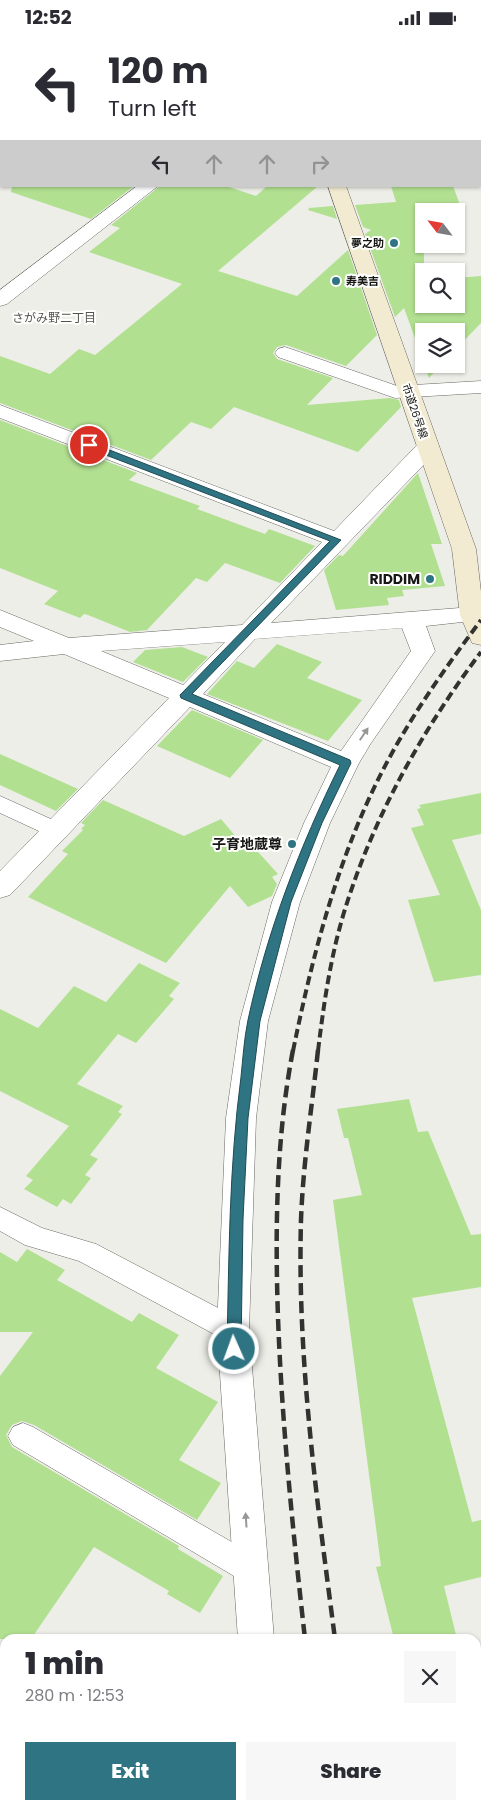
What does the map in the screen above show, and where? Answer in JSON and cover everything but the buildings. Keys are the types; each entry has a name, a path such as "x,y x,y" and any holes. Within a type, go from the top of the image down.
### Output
{"street":[{"path":"0,299 148,187"},
{"name":"市道26号線","path":"337,187 464,549 472,615 481,637"},
{"path":"285,353 394,392 481,387"},
{"path":"0,411 336,540"},
{"path":"0,888 185,695 428,447"},
{"path":"0,653 66,646 472,615"},
{"path":"0,618 346,763"},
{"path":"256,1634 233,1330 241,1118 254,1021 286,902 317,823 346,763 362,737 423,651 411,619"}],"lane":[{"path":"0,805 56,831"},
{"path":"0,1218 34,1237 86,1251 233,1330"},
{"path":"23,1436 250,1569"}],"railway":[{"path":"293,1051 320,936 331,898 358,824 374,788 412,718 481,620"},
{"path":"318,1051 336,942 346,906 371,838 420,742 481,652"},
{"path":"293,1050 287,1083 280,1150 277,1217 277,1285 285,1438 304,1634"},
{"path":"318,1050 301,1220 302,1325 310,1430 334,1634"}],"place":[{"name":"夢之助","path":"394,243"},
{"name":"寿美吉","path":"336,281"},
{"name":"RIDDIM","path":"430,579"},
{"name":"子育地蔵尊","path":"292,844"}],"district":[{"name":"さがみ野二丁目","path":"54,317"}],"route":[{"path":"89,445 336,540 185,695 346,763 317,823 286,902 254,1021 241,1118 236,1219 234,1349"}]}
